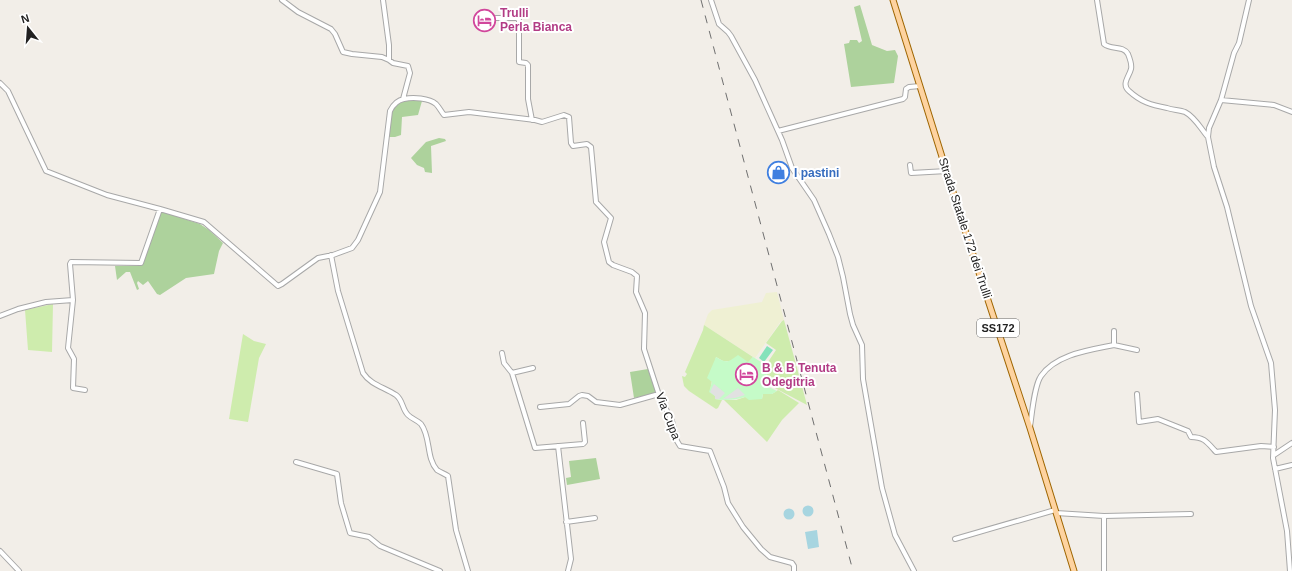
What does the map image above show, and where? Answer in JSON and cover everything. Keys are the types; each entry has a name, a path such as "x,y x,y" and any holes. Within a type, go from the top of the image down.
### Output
{"main road":[{"name":"Strada Statale 172 dei Trulli","path":"893,0 1030,428 1074,571"}],"street":[{"path":"282,0 298,12 331,29 335,34 343,52 378,57 409,67 410,73 403,99"},
{"path":"384,0 390,44 389,60"},
{"path":"711,0 719,24 731,36 755,80 778,131 792,168 814,200 838,257 851,320 862,345 863,379 882,488 895,535 914,571"},
{"path":"1097,0 1104,44 1108,47 1126,51 1130,59 1131,67 1125,81 1127,90 1143,102 1153,106 1188,114 1208,137"},
{"path":"1249,0 1239,43 1234,53 1221,100 1208,137 1214,167 1227,207 1251,306 1271,363 1275,410 1274,455 1287,531 1290,571"},
{"path":"0,83 8,91 46,171 107,195 160,208 204,222 278,286 318,258 352,248 358,240 380,192 384,174 390,111 396,103 403,99 416,98 431,101 436,104 444,115 469,112 532,120 528,99 528,65 526,63 519,62 519,20 517,18 496,18"},
{"path":"778,131 903,99 905,97 906,89 909,87 920,86"},
{"path":"1221,100 1274,105 1292,112"},
{"name":"Via Cupa","path":"532,120 542,122 564,115 569,117 571,143 573,146 587,144 591,146 596,202 611,218 604,242 610,262 613,265 632,272 637,276 636,292 644,314 644,349 658,394 672,421 677,441 680,446 710,451 724,487 728,503 743,527 761,549 770,557 792,563 794,566 794,571"},
{"path":"910,165 911,173 947,171"},
{"path":"85,390 73,388 74,359 68,348 73,300 70,264 71,262 141,263 160,208"},
{"path":"331,255 338,291 363,373 376,385 400,398 408,415 420,423 425,431 431,457 435,466 438,470 448,476 456,530 468,571"},
{"path":"0,316 18,309 46,302 73,300"},
{"path":"1114,331 1114,345"},
{"path":"1030,428 1036,392 1041,376 1050,366 1069,355 1114,345 1137,350"},
{"path":"502,353 504,363 512,373 534,447 537,448 585,443 583,423"},
{"path":"512,373 533,368"},
{"path":"540,407 569,404 582,395 588,396 596,402 620,405 658,394"},
{"path":"1136,394 1139,422 1158,420 1188,431 1191,437 1199,437 1206,441 1216,452 1261,446 1274,447"},
{"path":"1274,455 1292,443"},
{"path":"558,446 571,559 568,571"},
{"path":"296,462 337,474 341,503 350,533 369,537 380,546 440,571"},
{"path":"1276,469 1292,465"},
{"path":"955,540 1056,512 1104,516 1191,514"},
{"path":"1104,516 1104,571"},
{"path":"566,522 595,518"},
{"path":"0,551 19,571"}],"green space":[{"path":"860,5 872,45 887,51 895,50 898,56 894,83 851,87 844,44 849,43 850,40 857,40 859,43 862,41 854,7"},
{"path":"406,100 422,101 418,115 402,117 401,135 388,137 393,107"},
{"path":"439,138 445,139 446,141 431,146 432,173 425,172 424,168 417,165 411,158 426,142"},
{"path":"160,211 200,224 223,243 219,251 214,274 186,278 160,295 157,294 148,281 143,285 138,281 137,283 139,289 137,290 130,272 126,272 117,280 115,266 139,266"},
{"path":"777,292 784,320 781,321 755,358 704,325 708,314 712,310 762,302 766,293"},
{"path":"53,304 52,352 28,350 25,310"},
{"path":"784,320 807,405 773,387 764,368 776,350 766,343"},
{"path":"704,325 753,357 749,362 723,361 716,357 710,392 715,396 715,399 722,400 716,409 689,391 684,386 682,376 685,377 687,374 685,372"},
{"path":"243,334 254,341 266,344 259,358 248,422 229,419"},
{"path":"767,346 773,350 764,362 759,358"},
{"path":"738,355 748,362 753,357 766,365 765,371 773,387 769,384 767,386 777,391 772,394 763,394 762,399 749,400 745,397 730,400 715,399 715,396 709,392 712,382 707,378 716,357 723,361 727,361"},
{"path":"648,369 656,393 634,398 630,372"},
{"path":"778,390 799,403 782,420 767,442 724,400 736,400 745,397 762,399 763,394 772,394"},
{"path":"596,458 600,479 567,485 566,478 571,477 569,461"}],"shaded area":[{"path":"714,384 725,393 719,399 715,399 715,396 710,392"},
{"path":"738,388 745,395 723,399"}],"water":[{"path":"808,505 812,507 814,511 812,515 808,517 804,515 802,511 804,507"},
{"path":"789,508 793,510 795,514 793,518 789,520 785,518 783,514 785,510"},
{"path":"817,530 819,547 808,549 805,532"}],"railway":[{"path":"701,0 853,571"}],"place":[{"name":"Trulli Perla Bianca","path":"485,20"},
{"name":"I pastini","path":"778,173"},
{"name":"B & B Tenuta Odegitria","path":"747,375"}]}
